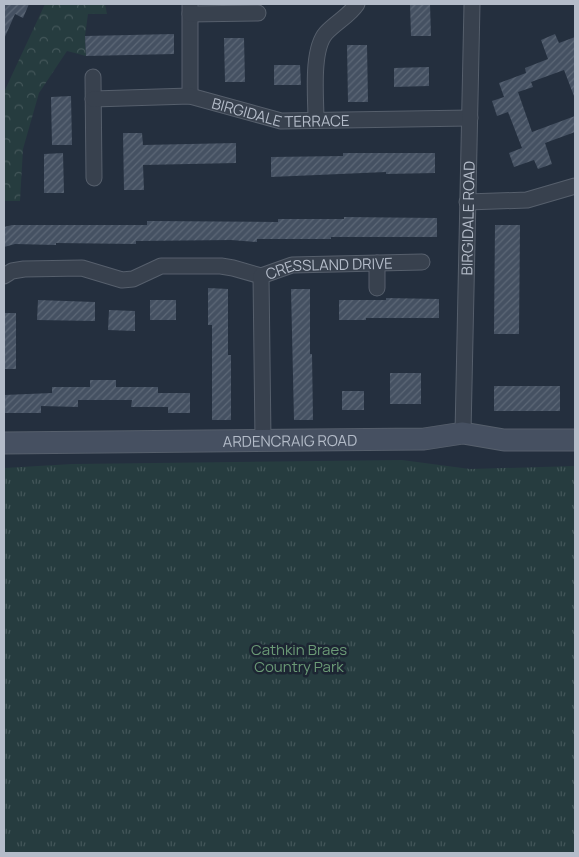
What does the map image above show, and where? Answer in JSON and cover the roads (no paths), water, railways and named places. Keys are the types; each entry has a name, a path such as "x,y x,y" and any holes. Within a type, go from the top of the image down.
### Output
{"street":[{"path":"316,120 317,58 320,43 326,34 352,12 357,4"},
{"name":"BIRGIDALE ROAD","path":"463,433 466,202 472,4"},
{"path":"190,96 190,9 258,13"},
{"path":"93,77 94,178"},
{"name":"BIRGIDALE TERRACE","path":"93,99 190,96 281,121 470,118"},
{"path":"466,202 527,200 575,186"},
{"name":"CRESSLAND DRIVE","path":"4,276 12,271 24,269 82,268 122,280 133,279 160,266 221,266 261,276 292,265 422,262"},
{"path":"377,263 377,288"},
{"path":"261,276 263,440"},
{"name":"ARDENCRAIG ROAD","path":"4,443 424,438 463,433 504,440 575,440"}],"park label":[{"name":"Cathkin Braes Country Park","path":"299,658"}]}
